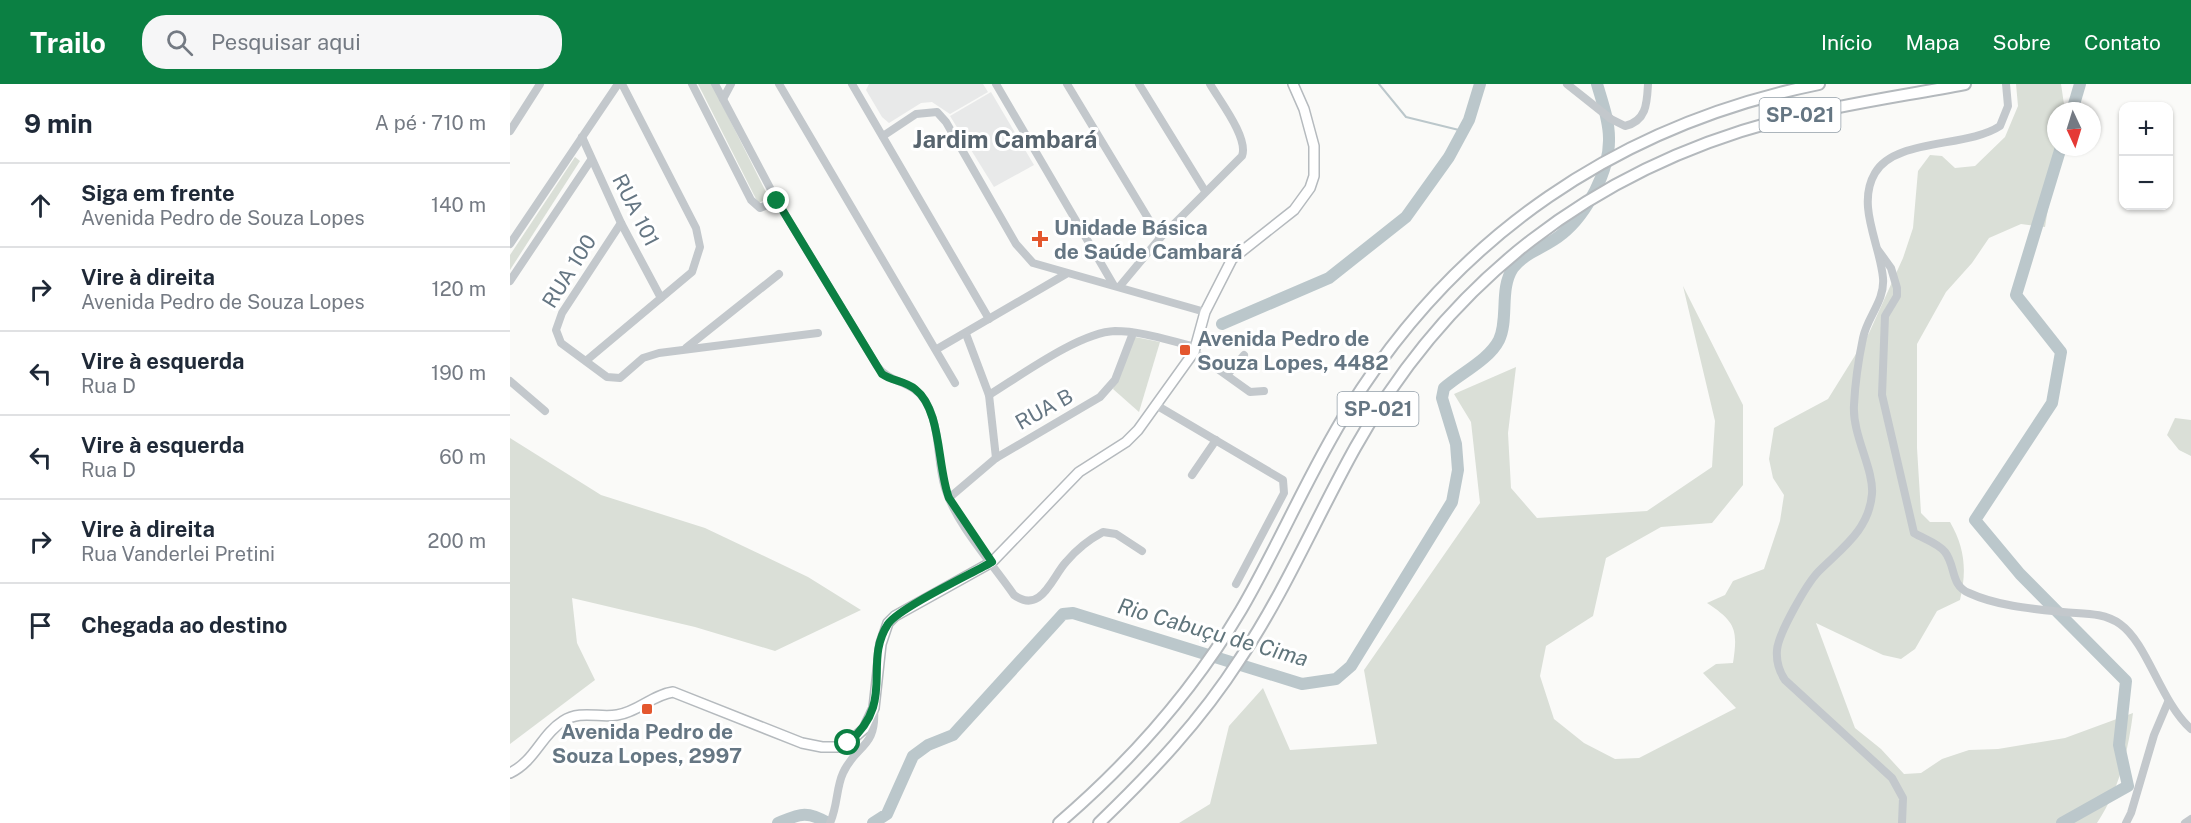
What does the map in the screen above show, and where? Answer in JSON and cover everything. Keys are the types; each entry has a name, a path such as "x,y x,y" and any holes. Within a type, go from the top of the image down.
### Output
{"highway":[{"name":"SP-021","path":"1059,823 1125,761 1174,707 1209,660 1240,611 1347,411 1389,349 1449,279 1512,222 1580,175 1657,135 1729,106 1819,84"},
{"name":"SP-021","path":"1099,823 1132,791 1197,719 1263,622 1359,441 1381,404 1416,354 1461,302 1518,250 1570,211 1641,170 1710,141 1778,121 1965,84"}],"main road":[{"path":"510,773 532,758 562,721 579,715 619,715 665,693 686,695 757,726 822,747 838,747 848,743 864,729 874,708 881,644 888,624 905,609 992,562 1079,472 1126,442 1156,405 1195,349 1205,312 1232,259 1294,210 1310,188 1314,176 1314,146 1304,109 1293,84"}],"street":[{"path":"510,131 540,84"},
{"path":"510,244 620,84 699,236 699,255 692,272 587,360 607,377 615,379 651,355 818,333"},
{"path":"692,84 751,200 760,208 777,201"},
{"path":"715,84 777,201 877,366 888,378 906,383 924,398 933,420 944,486 949,498 1014,595 1027,601 1038,598 1050,587 1067,560 1103,532 1116,534 1142,551"},
{"path":"723,99 731,84"},
{"path":"779,84 955,383"},
{"path":"852,84 989,319"},
{"path":"1067,84 1160,238"},
{"path":"1139,84 1205,191"},
{"path":"1117,285 1205,191 1242,156 1244,151 1241,136 1210,84"},
{"path":"1567,84 1598,110 1625,126 1641,119 1647,102 1648,84"},
{"path":"1902,823 1903,798 1892,778 1785,680 1777,661 1779,640 1818,572 1850,543 1861,527 1872,495 1855,425 1854,405 1863,337 1878,307 1883,288 1866,202 1867,192 1876,170 1894,156 1908,151 1974,138 2000,126 2008,106 2006,84"},
{"path":"997,85 1117,285"},
{"path":"883,135 923,111 937,112 942,116 1023,254 1033,263 1066,274 1117,285 1205,312"},
{"name":"RUA 101","path":"582,137 621,223 662,298"},
{"path":"510,281 591,160"},
{"name":"RUA 100","path":"587,360 561,343 556,330 558,322 621,223"},
{"path":"1877,250 1891,268 1897,288 1897,296 1886,316 1882,395 1914,533 1941,548 1947,555 1956,582 1961,588 1980,596 2046,610 2100,615 2123,627 2139,649 2174,712 2191,729"},
{"path":"685,349 779,274"},
{"path":"937,349 1066,274"},
{"path":"989,395 1090,336 1113,331 1132,333 1195,349 1250,392 1264,391"},
{"name":"RUA B","path":"949,498 996,458 1045,428 1091,404 1108,390 1115,380 1132,333"},
{"path":"966,334 989,395 996,458"},
{"path":"1228,374 1244,355"},
{"path":"510,381 545,411"},
{"path":"1156,405 1277,475 1285,486 1284,494 1236,584"},
{"path":"1192,476 1216,440"},
{"path":"2126,823 2132,813 2154,735 2168,702"},
{"path":"831,822 838,805 843,772 869,741 874,729 874,708"},
{"path":"2185,823 2191,819"}],"shaded area":[{"path":"698,84 712,84 769,198 758,203"},
{"path":"869,84 983,84 988,92 950,114 932,102 921,103 889,123 882,117 866,90"},
{"path":"2016,84 2061,84 2064,102 2047,102 2047,156 2057,156 2045,227 2021,224 1989,238 1972,263 1946,292 1917,344 1917,448 1921,513 1930,522 1950,522 1955,532 1962,550 1964,569 1960,600 1937,611 1915,649 1901,659 1883,655 1816,623 1855,728 1881,749 1904,774 1921,773 1942,759 1969,750 1998,749 2065,738 2133,713 2117,784 2097,823 1179,823 1210,804 1229,726 1263,688 1290,750 1377,744 1364,670 1480,503 1471,422 1454,394 1516,367 1508,433 1511,488 1537,518 1647,511 1712,467 1715,421 1683,286 1743,405 1743,485 1712,523 1661,527 1606,558 1593,616 1546,646 1540,676 1554,719 1584,743 1615,759 1639,758 1736,708 1703,673 1716,664 1733,663 1735,642 1733,628 1729,622 1707,603 1725,595 1733,581 1764,569 1780,521 1784,495 1773,478 1769,459 1774,428 1828,399 1869,333 1903,258 1913,228 1918,171 1930,155 1942,156 1955,168 1975,166 2005,137 2018,106"},
{"path":"991,92 1034,165 994,187 950,116"},
{"path":"575,157 580,161 510,270 510,255"},
{"path":"1135,337 1160,342 1139,412 1113,389"},
{"path":"2175,418 2191,420 2191,456 2179,450 2167,435"},
{"path":"510,438 601,495 705,528 808,577 861,610 775,651 695,627 572,598 577,643 595,680 510,744"}],"waterway":[{"path":"1379,84 1406,117 1463,131"},
{"path":"1222,324 1329,278 1406,217 1449,157 1469,120 1480,84"},
{"name":"Rio Cabuçu de Cima","path":"873,823 887,814 913,756 928,745 953,735 1063,614 1073,613 1302,684 1336,679 1351,666 1452,502 1458,470 1456,444 1442,398 1444,388 1489,354 1499,340 1502,332 1506,285 1513,268 1518,262 1556,239 1571,225 1588,203 1601,177 1606,164 1609,131 1597,84"},
{"path":"2075,102 2080,84"},
{"path":"2058,156 2016,295 2061,352 2052,403 1975,520 2020,574 2126,681 2119,745 2128,786 2062,823"},
{"name":"Rio Cabuçu de Cima","path":"778,823 803,815 814,816 828,823"}],"place":[{"name":"Unidade Básica de Saúde Cambará","path":"1040,239"},
{"name":"Avenida Pedro de Souza Lopes, 4482","path":"1185,350"},
{"name":"Avenida Pedro de Souza Lopes, 2997","path":"647,709"}],"district":[{"name":"Jardim Cambará","path":"1005,139"}],"route":[{"path":"777,201 882,374 906,383 924,398 933,420 944,486 962,522 992,562 905,609 888,624 879,656 877,698 874,708 864,729 848,743"}]}
